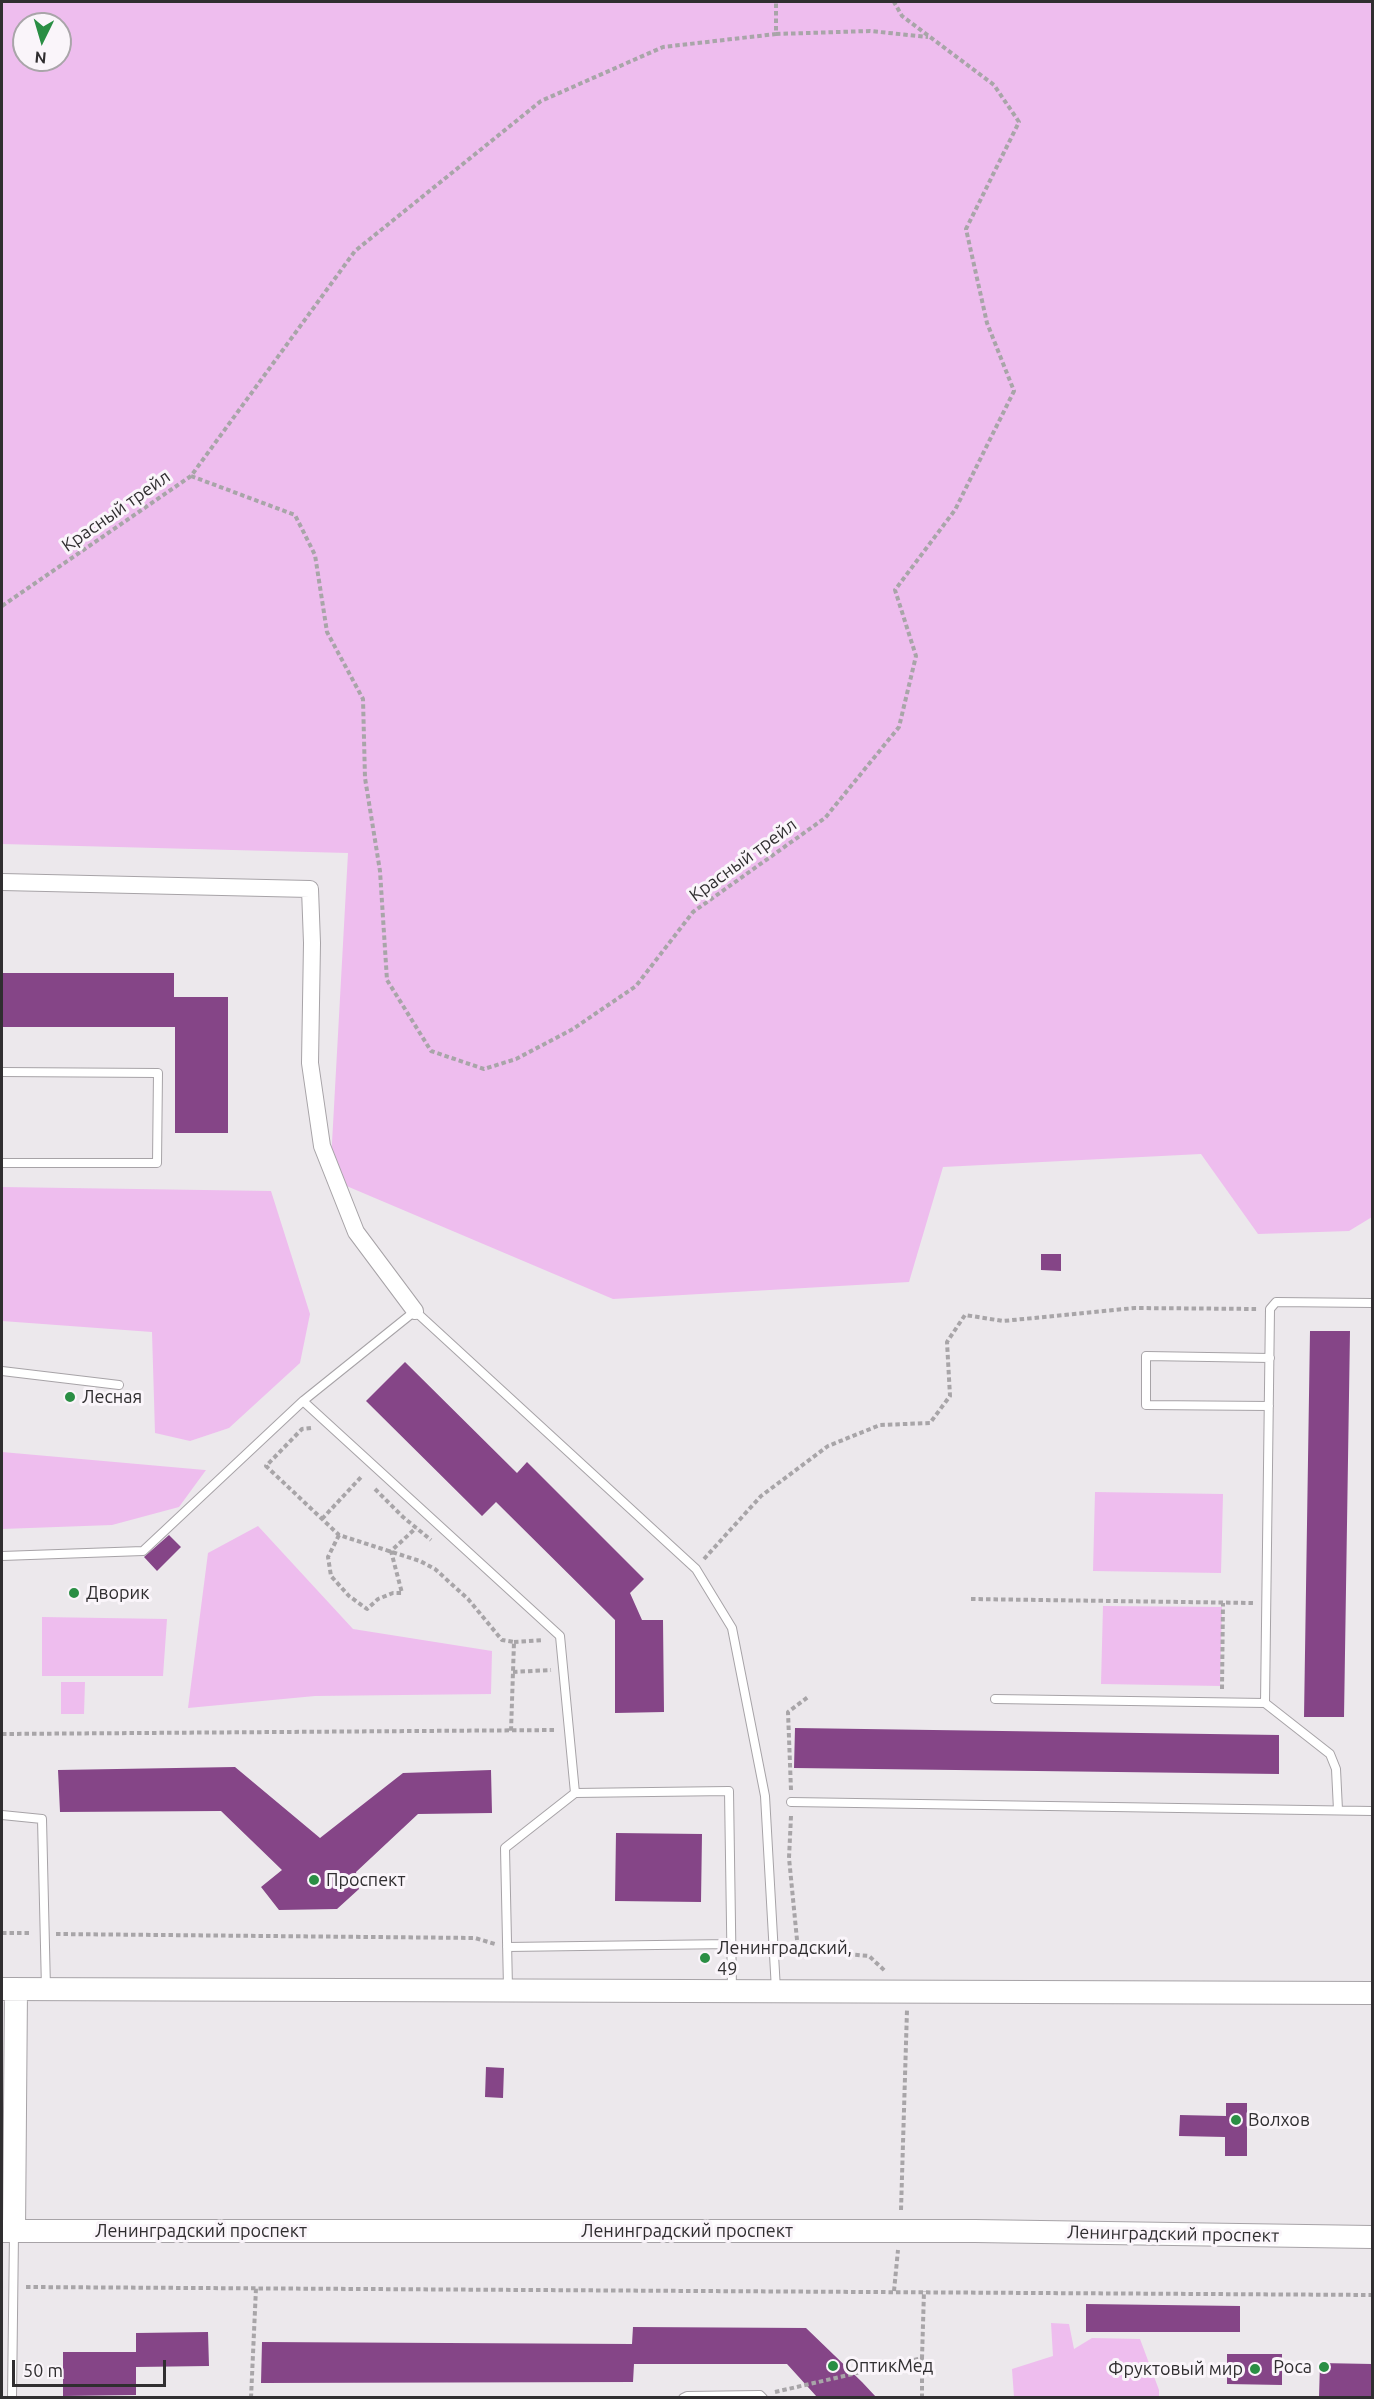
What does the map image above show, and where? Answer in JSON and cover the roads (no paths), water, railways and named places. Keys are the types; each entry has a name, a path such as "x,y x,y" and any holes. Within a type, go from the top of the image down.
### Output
{"main road":[{"path":"8,2231 9,1989 1372,1993"},
{"name":"Ленинградский проспект","path":"8,2231 900,2231 1372,2237"}],"street":[{"path":"2,882 310,889 312,943 310,1063 322,1146 356,1232 415,1311"}],"lane":[{"path":"2,1072 158,1073 157,1163 2,1163"},
{"path":"1265,1703 1270,1309 1276,1302 1372,1303"},
{"path":"2,1556 143,1551 303,1401 415,1311 696,1569 732,1628 765,1796 776,1991"},
{"path":"1269,1406 1146,1404 1146,1356 1270,1358"},
{"path":"2,1371 119,1384"},
{"path":"303,1401 560,1636 575,1793"},
{"path":"995,1699 1265,1703 1330,1754 1336,1769 1338,1810"},
{"path":"508,1990 505,1848 575,1793 729,1791 732,1991"},
{"path":"791,1802 1372,1811"},
{"path":"2,1815 42,1819 46,1989"},
{"path":"507,1947 731,1944"},
{"path":"8,2231 14,2287 12,2397"},
{"path":"683,2397 762,2396"}],"place":[{"name":"Лесная","path":"70,1397"},
{"name":"Дворик","path":"74,1593"},
{"name":"Проспект","path":"314,1880"},
{"name":"Ленинградский, 49","path":"705,1958"},
{"name":"Волхов","path":"1236,2120"},
{"name":"ОптикМед","path":"833,2366"},
{"name":"Роса","path":"1324,2367"},
{"name":"Фруктовый мир","path":"1255,2369"}]}
